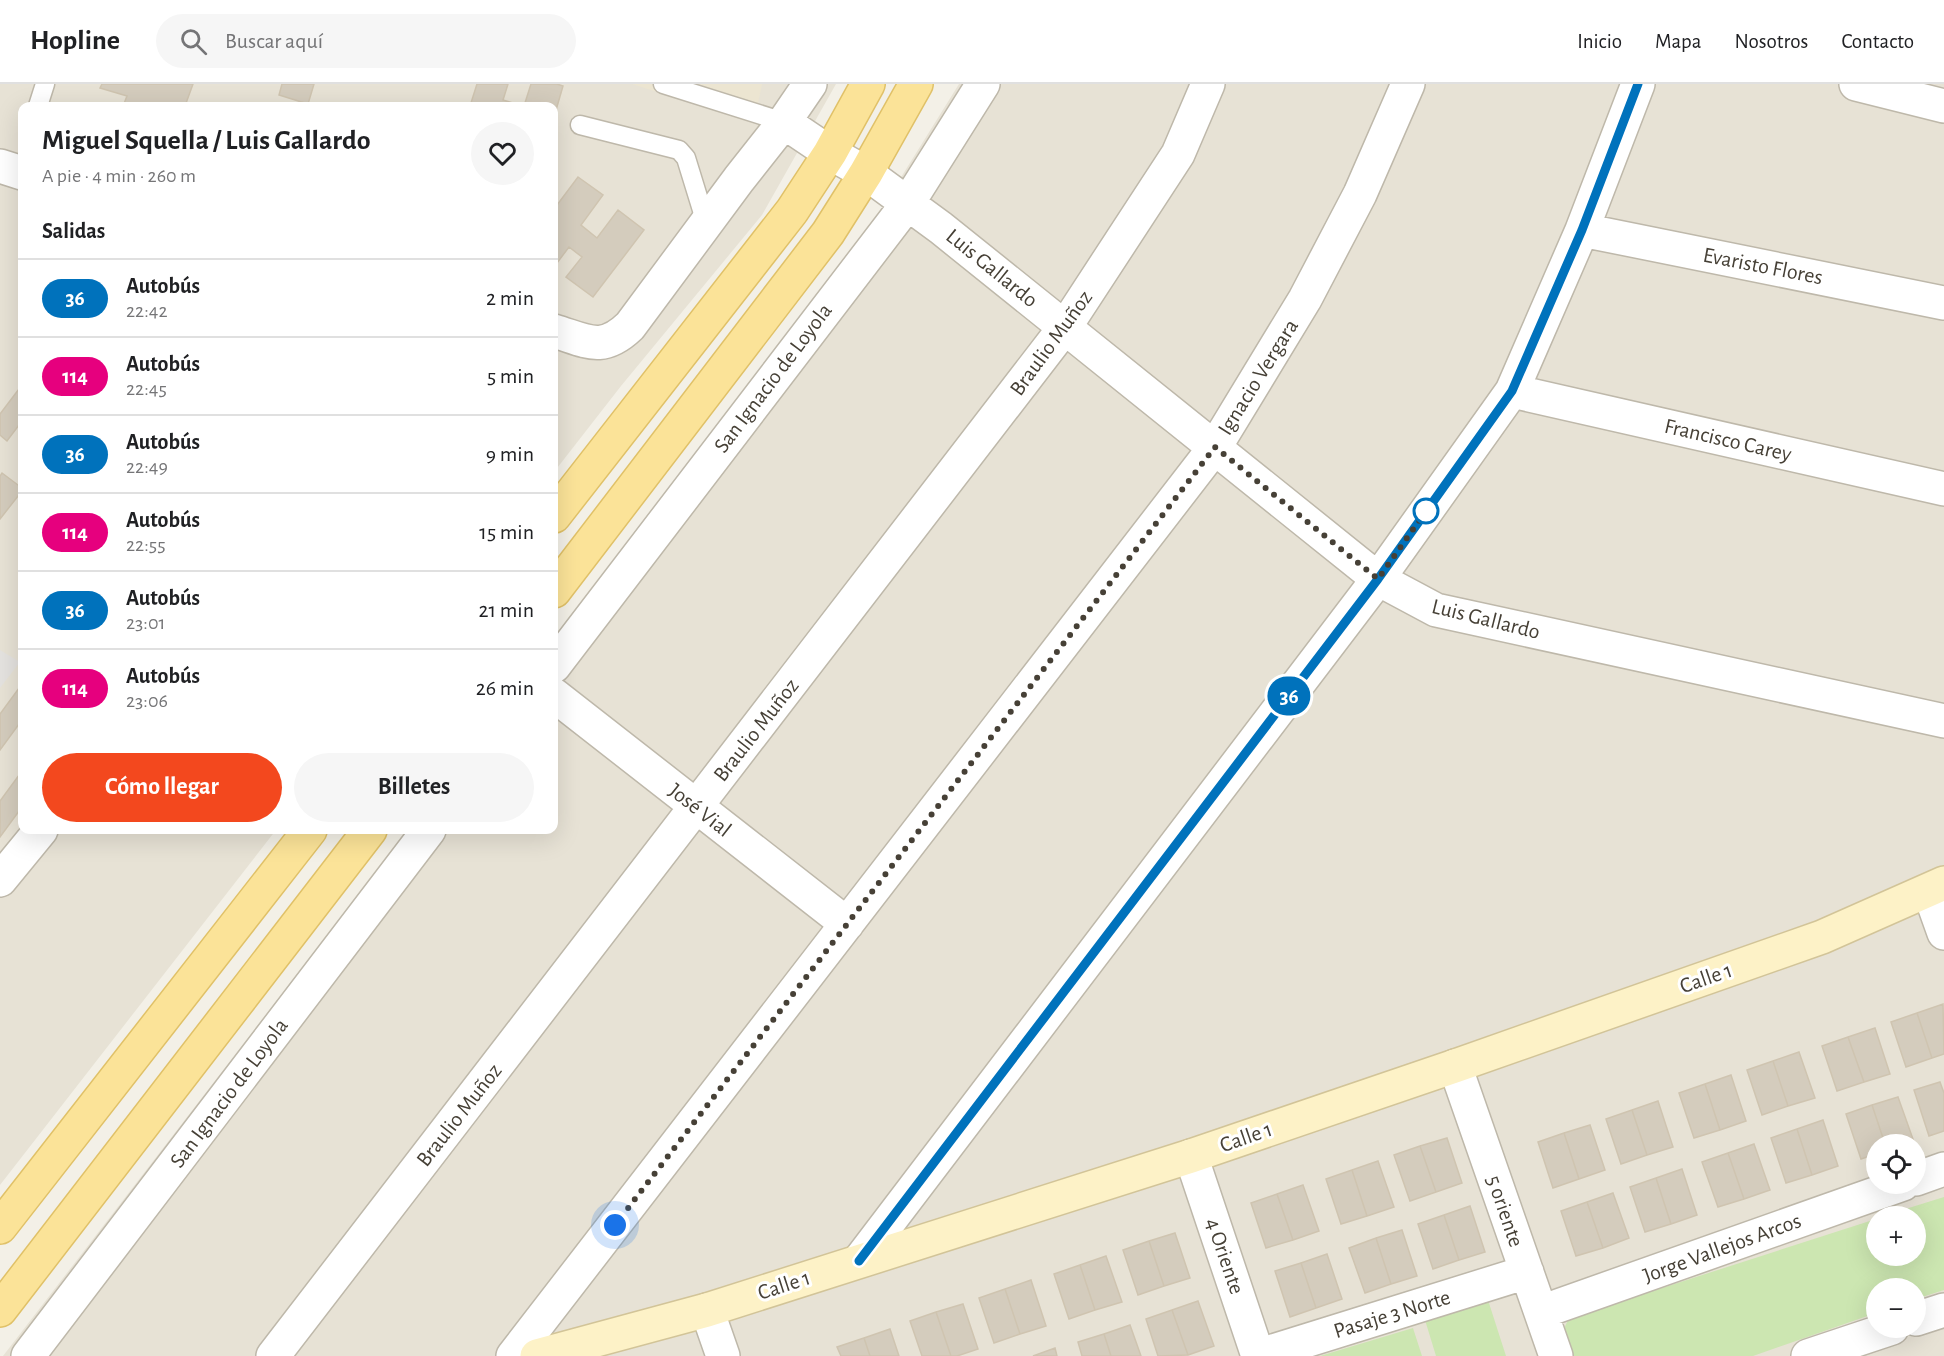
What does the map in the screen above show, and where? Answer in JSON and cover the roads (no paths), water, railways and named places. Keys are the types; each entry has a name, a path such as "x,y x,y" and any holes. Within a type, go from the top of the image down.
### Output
{"main road":[{"path":"558,511 785,221 830,153 868,84"},
{"name":"San Ignacio de Loyola","path":"558,586 828,234 866,173 916,84"},
{"path":"0,1227 307,834"},
{"path":"0,1310 367,834"}],"street":[{"path":"558,332 595,343 607,342 619,336 630,326 739,178 784,122 810,84"},
{"name":"San Ignacio de Loyola","path":"558,661 908,203 983,84"},
{"name":"Braulio Muñoz","path":"273,1356 1065,327 1178,154 1208,84"},
{"name":"Ignacio Vergara","path":"513,1356 1215,447 1305,299 1360,194 1408,84"},
{"path":"859,1261 1378,579 1512,391 1582,230 1638,84"},
{"path":"1856,84 1944,106"},
{"name":"Luis Gallardo","path":"784,122 830,153 866,173 908,203 1378,579 1436,610 1944,721"},
{"name":"Evaristo Flores","path":"1582,230 1944,303"},
{"name":"Francisco Carey","path":"1512,391 1944,489"},
{"name":"José Vial","path":"558,698 847,924"},
{"path":"0,880 37,834"},
{"name":"San Ignacio de Loyola","path":"28,1356 426,834"},
{"path":"1936,887 1944,933"},
{"name":"Calle 1","path":"537,1356 707,1310 1191,1156 1822,937 1936,887"},
{"name":"5 oriente","path":"1455,1066 1556,1356"},
{"name":"4 Oriente","path":"1191,1156 1258,1356"},
{"path":"1926,1175 1944,1169"},
{"name":"Jorge Vallejos Arcos","path":"1541,1312 1875,1194"},
{"name":"Pasaje 3 Norte","path":"1258,1356 1527,1272"},
{"path":"707,1310 723,1356"},
{"path":"1926,1316 1944,1310"},
{"path":"1809,1356 1866,1337"}],"lane":[{"path":"39,102 45,84"},
{"path":"663,84 784,122"},
{"path":"580,125 679,150 686,158 706,223"}]}
